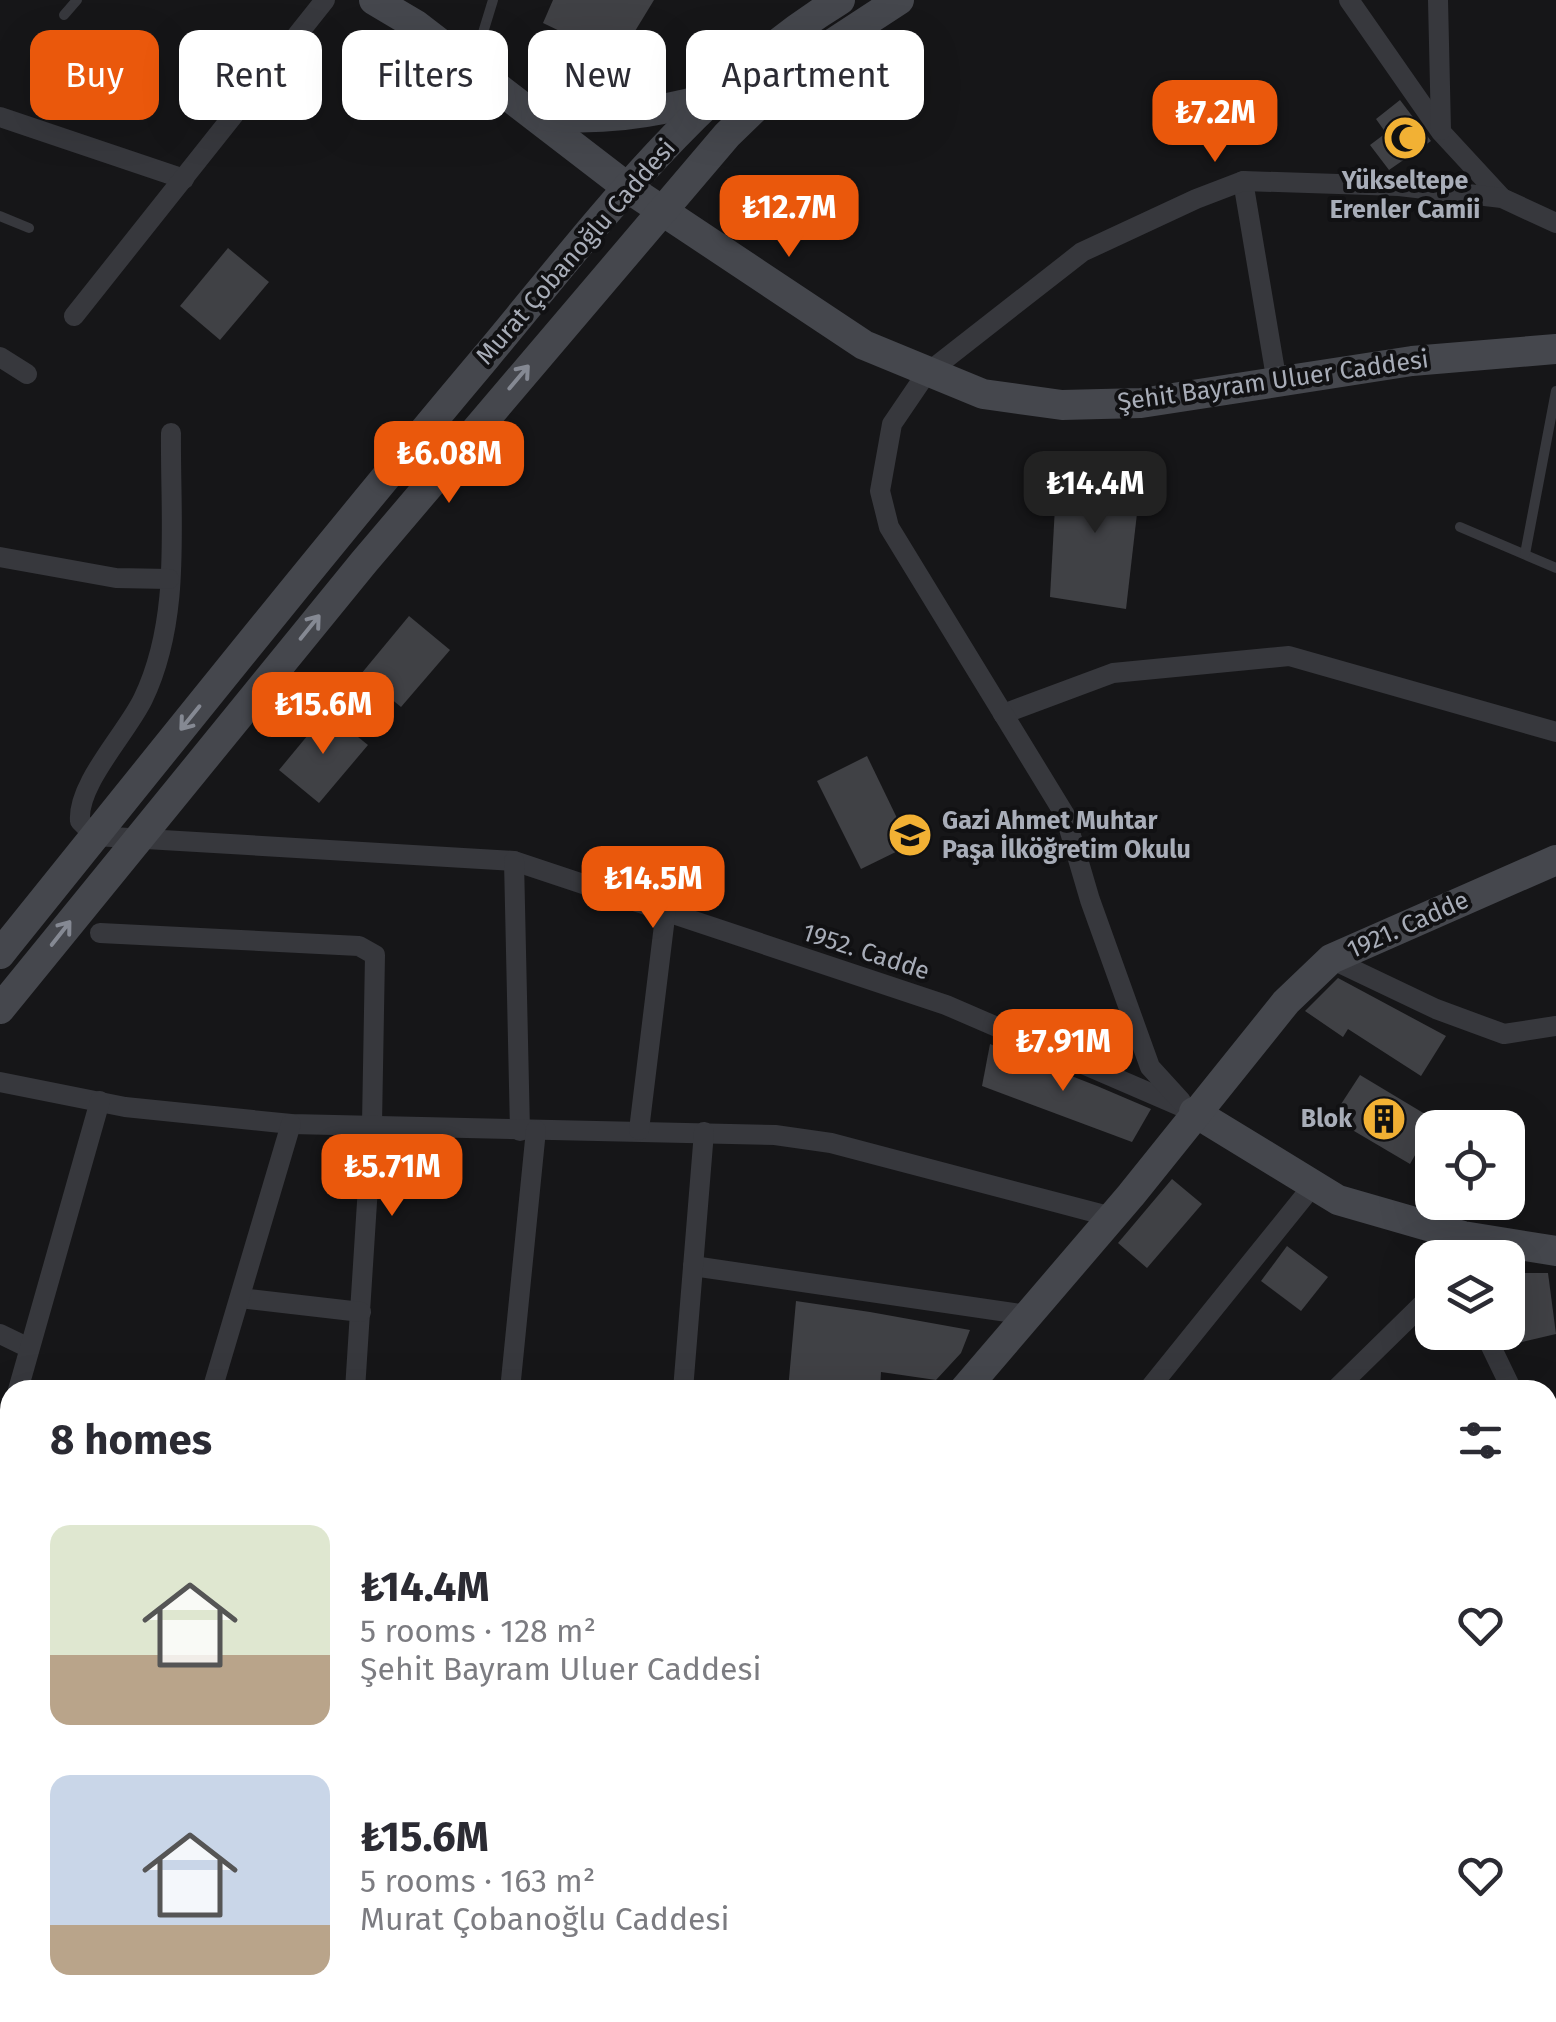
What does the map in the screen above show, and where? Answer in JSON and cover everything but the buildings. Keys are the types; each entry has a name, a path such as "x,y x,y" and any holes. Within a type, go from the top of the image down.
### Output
{"main road":[{"name":"Şehit Bayram Uluer Caddesi","path":"374,0 417,30"},
{"name":"Murat Çobanoğlu Caddesi","path":"795,30 840,0"},
{"name":"Murat Çobanoğlu Caddesi","path":"0,1009 135,840 727,134 798,66 898,0"},
{"name":"Şehit Bayram Uluer Caddesi","path":"542,120 628,188 864,345 926,374 983,394 1062,405 1141,402 1412,360 1556,349"},
{"name":"Murat Çobanoğlu Caddesi","path":"0,954 344,526 628,188 690,120"},
{"name":"1921. Cadde","path":"1194,1112 1286,1002 1331,959 1556,860"},
{"path":"973,1380 1112,1218 1194,1112 1312,1188 1445,1240"},
{"path":"1525,1249 1556,1250"}],"street":[{"path":"74,316 326,0"},
{"path":"1349,0 1441,132 1502,198"},
{"path":"1438,0 1441,132"},
{"path":"0,117 184,179"},
{"path":"1243,182 1276,384"},
{"path":"1194,1112 1150,1068 1065,815 889,527 880,492 892,424 926,374 1082,252 1243,182 1399,186 1502,198 1556,224"},
{"path":"0,357 28,374"},
{"path":"95,836 80,821 83,795 128,729 153,676 168,630 171,433"},
{"path":"0,557 116,578 169,579"},
{"path":"1003,714 1113,673 1289,656 1556,732"},
{"name":"1952. Cadde","path":"95,836 514,861 946,1005 1194,1112"},
{"path":"511,1380 528,1130 514,861"},
{"path":"639,1130 666,909"},
{"path":"100,933 359,946 375,954 372,1124 356,1380"},
{"path":"1331,959 1436,1009 1504,1034 1556,1026"},
{"path":"0,1082 100,1102 291,1124 704,1132 831,1143 1112,1218"},
{"path":"21,1380 100,1102"},
{"path":"215,1380 291,1124"},
{"path":"684,1380 704,1132"},
{"path":"1156,1380 1312,1188"},
{"path":"693,1266 1027,1316"},
{"path":"240,1298 361,1312"},
{"path":"1345,1380 1415,1312"},
{"path":"0,1334 29,1348"},
{"path":"1493,1350 1507,1380"}],"lane":[{"path":"64,16 78,0"},
{"path":"484,30 493,0"},
{"path":"0,216 29,228"},
{"path":"1525,554 1556,391"},
{"path":"1542,476 1556,478"},
{"path":"1460,527 1556,568"}],"place":[{"name":"Yükseltepe Erenler Camii","path":"1405,138"},
{"name":"Gazi Ahmet Muhtar Paşa İlköğretim Okulu","path":"910,835"},
{"name":"Blok","path":"1384,1119"}]}
